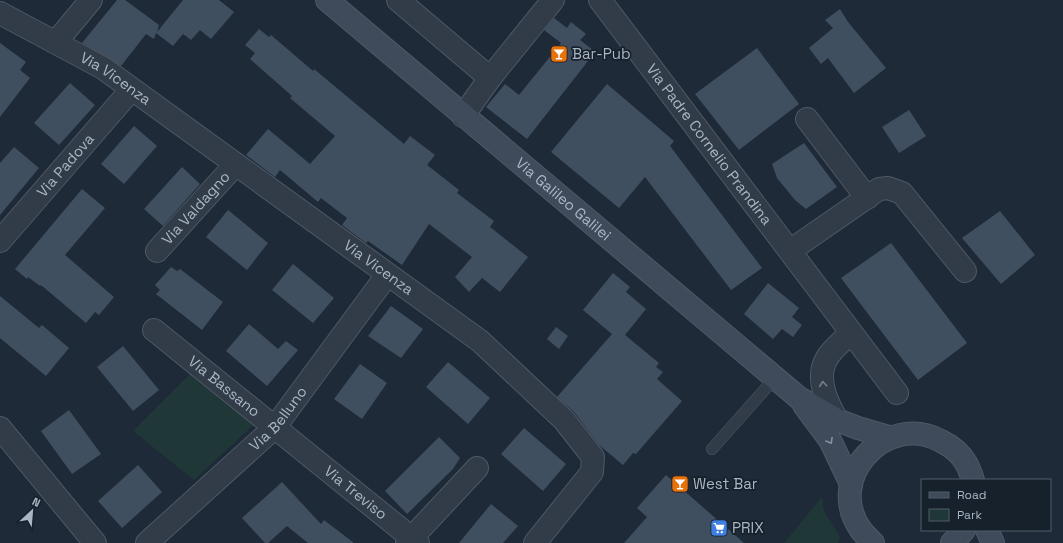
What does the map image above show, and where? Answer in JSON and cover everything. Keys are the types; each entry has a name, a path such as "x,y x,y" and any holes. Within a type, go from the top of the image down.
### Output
{"main road":[{"name":"Via Galileo Galilei","path":"334,2 463,116 567,201 799,398 837,420 889,437"},
{"name":"Via Galileo Galilei","path":"799,398 830,440 851,484"},
{"path":"863,538 850,500 851,484 858,464 872,448 889,437 910,433 932,436 951,446 965,462 973,479"},
{"path":"952,543 963,531"},
{"path":"987,531 993,543"}],"street":[{"path":"56,42 91,0"},
{"path":"398,0 490,78"},
{"path":"463,116 490,78 553,0"},
{"name":"Via Padre Cornelio Prandina","path":"600,0 791,250 851,333 897,393"},
{"name":"Via Vicenza","path":"0,14 56,42 103,68 234,165 480,341 564,420 594,457 592,472 535,543"},
{"name":"Via Padova","path":"0,240 131,90"},
{"path":"807,119 867,198"},
{"name":"Via Valdagno","path":"157,252 234,165"},
{"path":"791,250 880,189 888,188 902,193 965,271"},
{"name":"Via Belluno","path":"147,543 275,427 387,275"},
{"name":"Via Bassano","path":"154,330 275,427 293,444"},
{"path":"837,420 825,400 822,382 823,370 827,356 851,333"},
{"path":"0,428 95,543"},
{"name":"Via Treviso","path":"293,444 412,541"},
{"path":"412,541 477,468"}],"lane":[{"path":"712,449 774,378"}],"green space":[{"path":"194,370 258,421 194,480 133,431"},
{"path":"822,497 824,511 840,537 838,543 784,543"}],"building":[{"path":"117,0 125,0 159,25 157,32 183,0 219,0 234,12 211,39 200,30 191,40 183,34 173,46 156,33 154,39 146,34 121,66 82,43"},
{"path":"840,9 848,22 886,68 854,93 828,58 821,64 809,48 833,28 825,20"},
{"path":"554,18 567,28 571,22 586,34 580,40 593,50 585,59 588,61 527,139 486,107 505,84 519,95 561,43 544,30"},
{"path":"259,29 269,37 271,35 313,71 314,69 404,144 410,136 435,155 427,165 459,190 457,193 494,221 490,227 528,257 500,292 482,278 469,292 455,277 472,257 429,224 402,265 368,241 366,243 342,225 347,218 321,198 318,202 280,170 275,177 246,155 268,129 310,164 335,136 290,98 292,96 250,59 255,53 245,45"},
{"path":"0,43 26,62 20,70 30,78 0,117"},
{"path":"757,48 799,104 739,150 695,94"},
{"path":"70,83 95,105 59,145 34,123"},
{"path":"607,84 674,141 670,146 762,268 731,290 645,177 619,208 551,152"},
{"path":"909,110 926,136 899,153 882,127"},
{"path":"134,126 157,146 124,184 101,164"},
{"path":"804,143 837,187 806,209 795,200 777,178 772,164"},
{"path":"14,147 39,168 0,215 0,163"},
{"path":"182,167 200,184 163,226 144,209"},
{"path":"82,189 105,208 65,255 114,297 99,315 95,312 86,323 41,285 40,286 28,277 27,279 15,269"},
{"path":"228,210 268,243 247,270 206,237"},
{"path":"1000,211 1035,255 1001,284 962,238"},
{"path":"891,243 967,343 918,380 841,278"},
{"path":"293,264 334,298 313,323 272,290"},
{"path":"171,267 177,271 180,269 223,302 202,330 156,294 160,290 155,285"},
{"path":"613,273 630,287 626,292 646,309 625,335 659,363 656,367 663,372 657,379 682,401 636,454 633,453 623,465 599,445 574,412 557,397 612,334 583,310"},
{"path":"768,283 799,308 792,317 802,325 793,337 782,329 773,339 744,314"},
{"path":"0,296 39,328 42,325 69,348 46,376 0,338"},
{"path":"391,306 423,329 401,358 368,336"},
{"path":"249,324 278,349 286,341 298,350 267,386 226,351"},
{"path":"556,327 568,336 559,349 547,339"},
{"path":"123,346 159,390 133,411 97,367"},
{"path":"448,362 490,398 468,424 426,387"},
{"path":"360,364 387,383 362,419 334,399"},
{"path":"69,410 101,454 72,474 41,431"},
{"path":"524,428 566,464 543,491 501,454"},
{"path":"439,437 460,458 453,469 407,514 385,491"},
{"path":"138,465 162,492 122,528 98,501"},
{"path":"666,475 744,543 624,543 647,517 637,508"},
{"path":"282,482 321,524 324,520 354,543 308,543 287,526 268,543 265,543 242,518"},
{"path":"491,504 518,526 503,543 459,543"}],"place":[{"name":"Bar-Pub","path":"559,54"},
{"name":"West Bar","path":"680,484"},
{"name":"PRIX","path":"719,528"}]}
